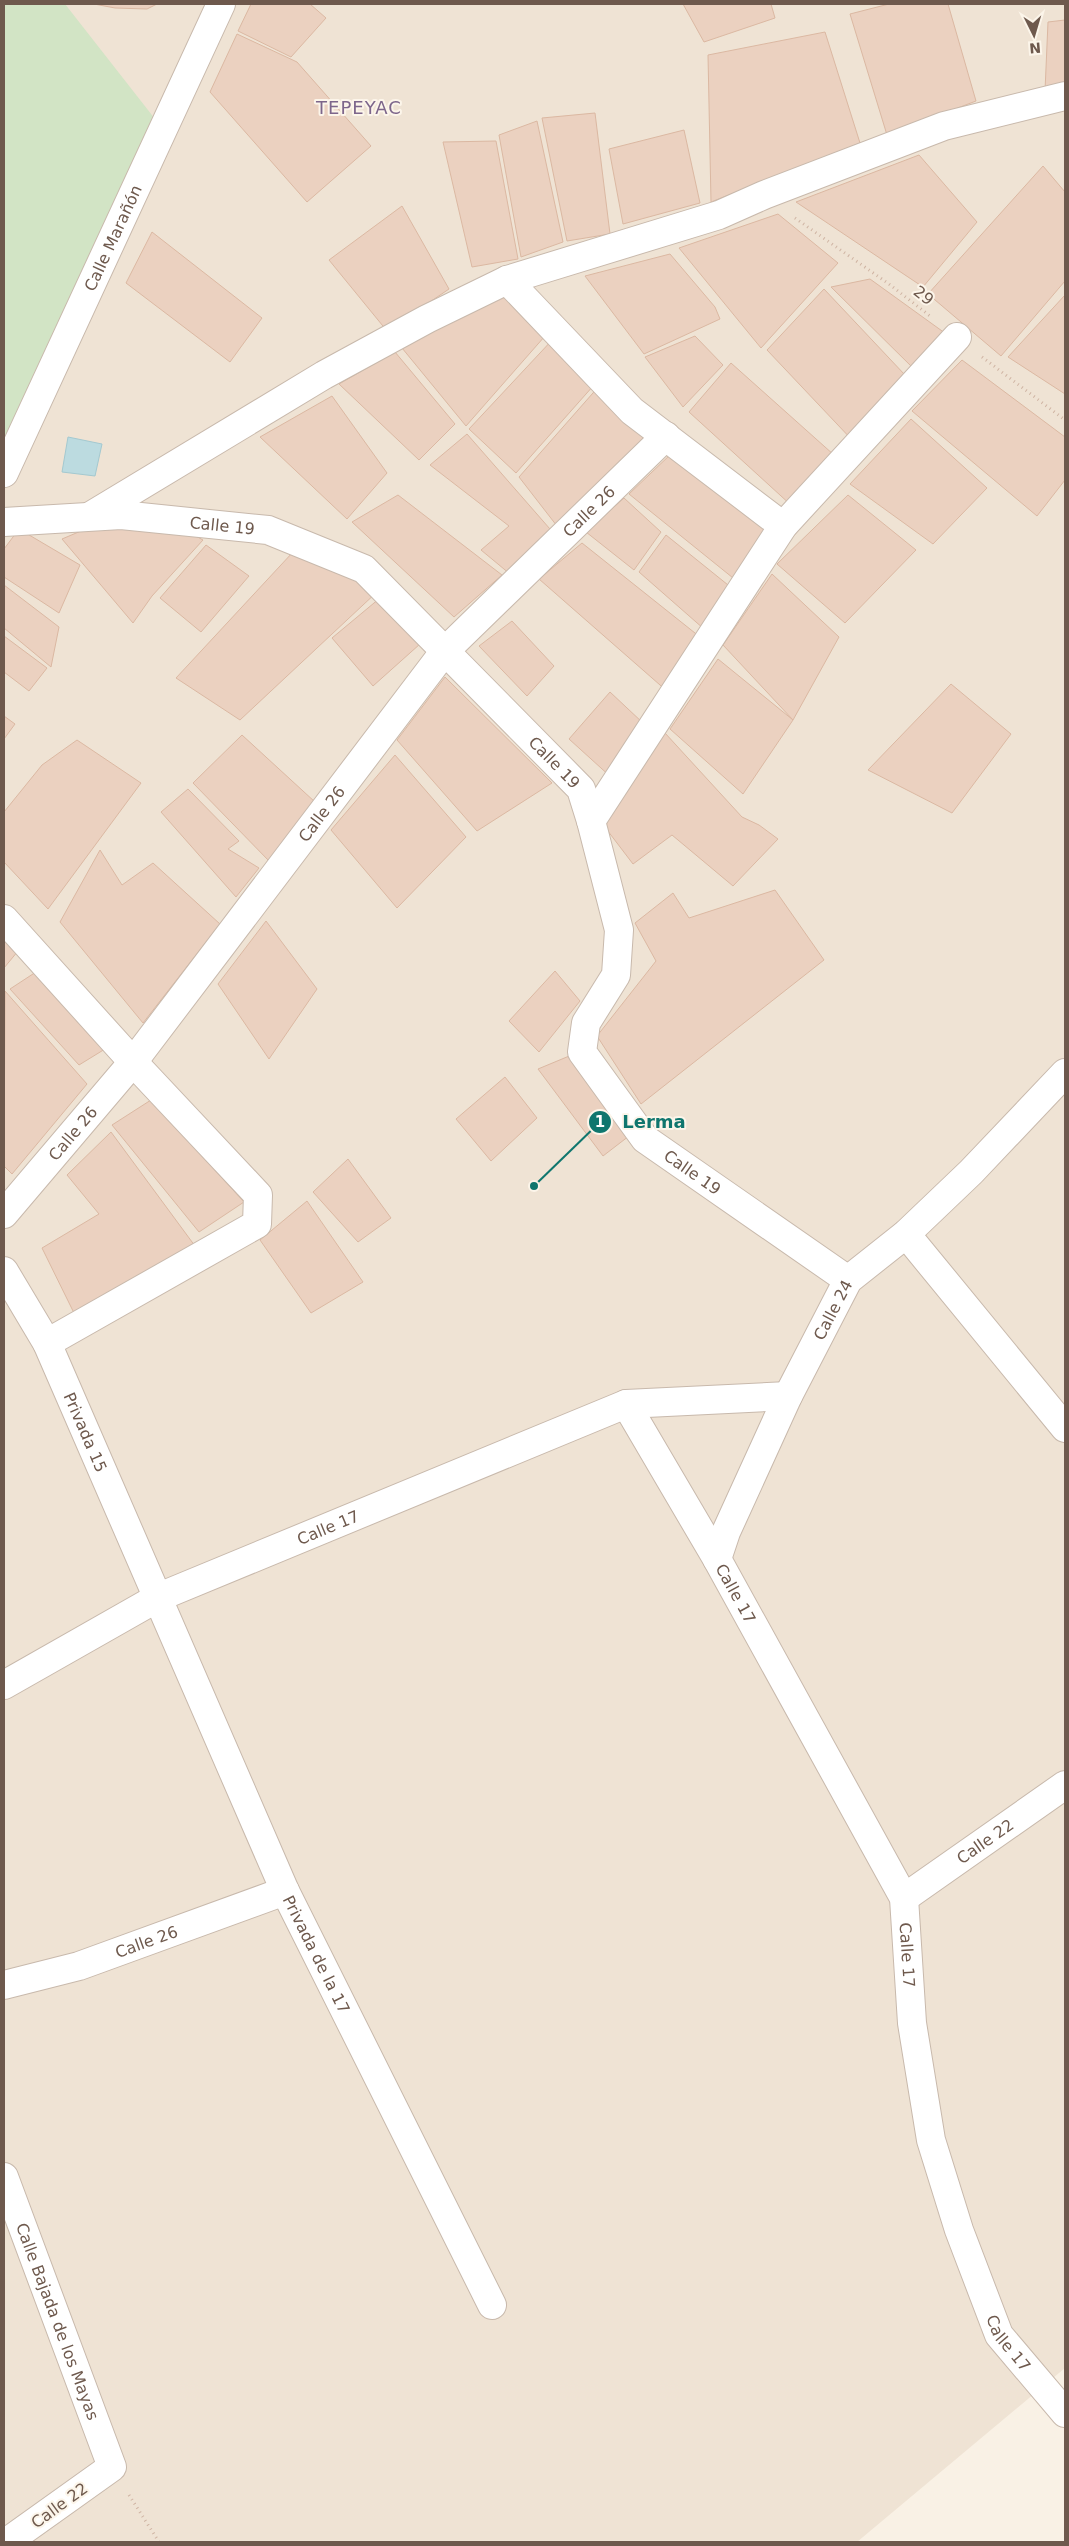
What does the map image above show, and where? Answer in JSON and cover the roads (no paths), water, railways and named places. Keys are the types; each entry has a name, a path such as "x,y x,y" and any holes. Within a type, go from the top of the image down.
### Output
{"street":[{"name":"Calle Marañón","path":"4,473 221,4"},
{"path":"88,518 324,376 427,320 507,280 719,215 764,195 944,126 1065,96"},
{"path":"507,280 632,410 783,526"},
{"path":"591,820 783,526 957,337"},
{"name":"Calle 26","path":"4,1214 134,1062 444,652 666,436"},
{"name":"Calle 19","path":"4,522 120,515 268,530 364,569 581,790 591,820 619,930 616,975 586,1023 582,1052 645,1139 848,1280"},
{"path":"4,919 258,1195 257,1224 47,1343"},
{"name":"Calle 24","path":"717,1559 726,1532 788,1396 848,1280 906,1234 970,1172 1065,1073"},
{"path":"906,1234 1065,1428"},
{"name":"Privada 15","path":"4,1271 47,1343 159,1597"},
{"path":"626,1404 788,1396"},
{"name":"Calle 17","path":"4,1685 159,1597 626,1404 717,1559 904,1898 912,2023 930,2130 959,2230 999,2335 1065,2414"},
{"name":"Privada de la 17","path":"159,1597 285,1891 492,2304"},
{"name":"Calle 22","path":"904,1898 1065,1785"},
{"name":"Calle 26","path":"4,1985 79,1966 285,1891"},
{"name":"Calle Bajada de los Mayas","path":"4,2176 112,2467"},
{"name":"Calle 22","path":"7,2542 112,2467"}],"water":[{"path":"68,437 102,444 95,476 62,472"}],"place":[{"name":"Lerma","path":"534,1186"}],"district":[{"name":"TEPEYAC","path":"359,108"}]}
